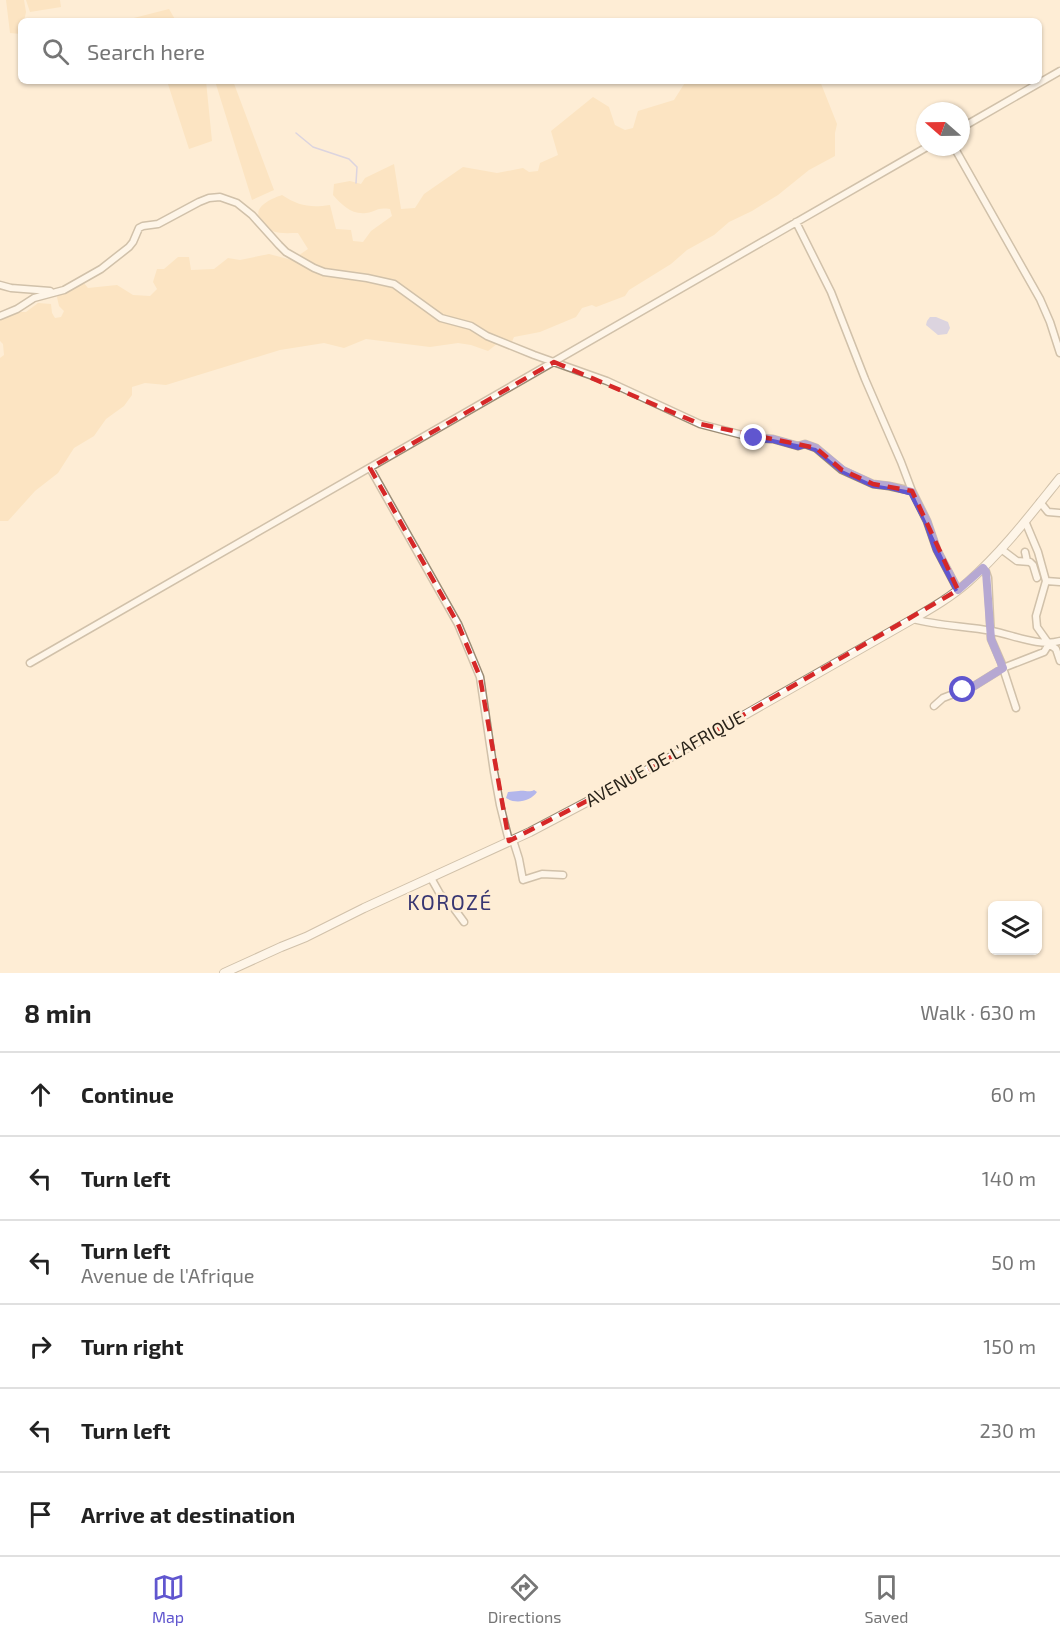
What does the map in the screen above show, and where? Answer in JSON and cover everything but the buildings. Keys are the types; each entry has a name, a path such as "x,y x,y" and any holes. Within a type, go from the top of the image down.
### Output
{"main road":[{"name":"AVENUE DE L'AFRIQUE","path":"224,973 511,841 657,765 914,619 958,590 983,568 1025,522 1060,478"}],"street":[{"path":"1042,81 1060,71"},
{"path":"970,123 1037,84"},
{"path":"30,663 916,153"},
{"path":"959,156 1040,299 1060,353"},
{"path":"0,316 34,298 64,290 116,259 129,247 139,228 158,224 199,202 220,197 237,203 252,215 279,245 314,268 324,272 394,284 441,318 471,327 534,355 608,381 700,424 754,438 773,439 798,446 805,444 816,448 843,470 873,484 912,492"},
{"path":"796,222 831,292 912,492 927,521 937,550 958,590"},
{"path":"0,285 57,292"},
{"path":"370,468 458,624 480,677 500,805 524,880 542,874 563,875"},
{"path":"1040,502 1048,512 1060,513"},
{"path":"1025,522 1038,552 1046,581 1035,622 1049,644 1056,649 1060,661"},
{"path":"1001,549 1017,561 1027,561 1033,565 1037,578"},
{"path":"1024,552 1027,561"},
{"path":"983,568 988,578 992,645 1003,668 1016,708"},
{"path":"1046,581 1060,582"},
{"path":"914,619 933,624 991,631 1049,644 1060,641"},
{"path":"934,706 943,698 974,686 1003,668 1044,652 1049,644"},
{"path":"431,878 440,894 464,922"}],"highlighted area":[{"path":"554,362 700,424 816,448 842,470 873,484 912,491 958,590 657,765 509,841 480,677 458,624 370,468"}],"shaded area":[{"path":"6,0 24,0 26,12 25,18 18,18 18,34 10,33"},
{"path":"26,0 60,0 61,7 30,12"},
{"path":"169,9 174,18 134,18"},
{"path":"168,84 206,84 212,141 189,149"},
{"path":"216,84 234,84 274,190 252,200"},
{"path":"684,84 821,84 837,124 835,156 809,170 778,195 729,222 714,235 687,250 671,264 629,290 625,296 596,307 592,305 582,308 576,317 540,332 514,337 510,346 498,343 488,351 458,343 430,347 366,339 344,348 324,343 280,350 166,385 145,383 132,387 132,395 124,406 106,419 94,436 74,448 58,473 35,491 8,521 0,521 0,358 4,355 3,344 0,341 0,319 13,312 26,312 38,303 51,304 55,318 61,317 64,311 59,306 57,297 67,284 79,277 88,288 117,285 133,295 150,296 157,289 153,282 157,269 164,269 178,257 189,257 191,270 214,269 228,258 240,260 269,254 292,260 308,249 298,233 272,231 263,224 259,216 260,208 264,204 282,195 305,205 330,205 336,229 351,230 353,241 363,242 371,231 392,216 390,209 379,209 366,213 352,211 333,195 334,184 350,181 361,184 365,178 394,164 401,209 415,208 424,194 463,167 497,173 523,168 529,172 538,171 540,163 558,155 551,131 593,97 609,107 615,125 625,130 633,128 638,111 674,100"}],"water":[{"path":"930,317 948,322 950,328 947,334 938,335 926,325"},
{"path":"534,790 537,792 526,800 514,801 506,798 508,792"}],"waterway":[{"path":"296,133 313,147 349,159 357,167 356,183"}],"district":[{"name":"KOROZÉ","path":"450,903"}],"route":[{"path":"754,438 773,439 798,446 805,444 816,448 843,470 873,484 912,492 927,521 937,550 958,590 983,568 988,578 992,645 1003,668 963,690"}]}
